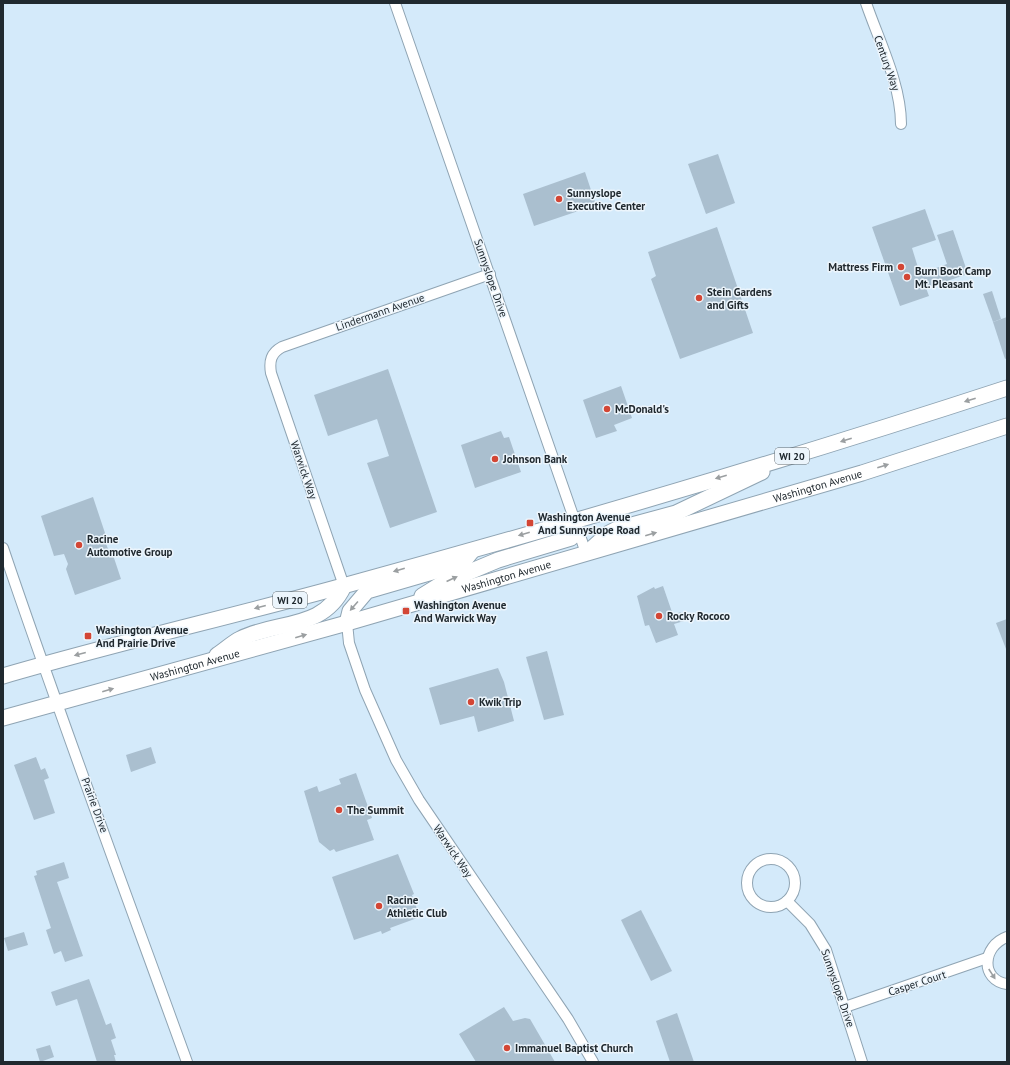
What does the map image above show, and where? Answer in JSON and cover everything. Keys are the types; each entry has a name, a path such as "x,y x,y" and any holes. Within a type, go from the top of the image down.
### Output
{"main road":[{"name":"WI 20","path":"3,676 43,664 344,586 575,520 799,454 1007,388"},
{"name":"Washington Avenue","path":"3,718 207,663 407,606 862,473 1007,426"},
{"path":"586,553 617,528 658,518 694,506 799,454"},
{"path":"407,606 443,583 480,567 571,538 574,535 575,520"},
{"path":"347,623 350,611 367,591 453,566 464,561 474,548"},
{"path":"207,663 240,639 311,619 326,610 339,596 344,586"}],"street":[{"name":"Sunnyslope Drive","path":"395,3 586,553"},
{"name":"Century Way","path":"866,3 896,89 901,108 901,124"},
{"name":"Lindermann Avenue","path":"273,354 282,346 490,274"},
{"name":"Warwick Way","path":"273,354 270,364 271,373 344,586"},
{"name":"Prairie Drive","path":"3,548 57,704 187,1062"},
{"name":"Warwick Way","path":"347,623 349,643 365,690 396,760 419,800 568,1019 593,1062"},
{"path":"770,859 778,860 786,864 795,878 795,886 787,901 781,905 766,907 753,900 747,886 750,871 755,865 762,860 770,859"},
{"name":"Sunnyslope Drive","path":"787,901 810,924 826,950 862,1062"},
{"path":"1007,937 994,944 987,958 991,974 997,980 1007,984"},
{"name":"Casper Court","path":"845,1007 987,958"}],"building":[{"path":"718,154 735,203 706,214 688,164"},
{"name":"Sunnyslope Executive Center","path":"585,172 596,205 534,226 523,194"},
{"path":"925,209 936,240 912,248 920,274 947,264 937,235 953,230 968,274 926,288 929,296 900,306 872,227"},
{"name":"Stein Gardens and Gifts","path":"717,227 753,333 680,359 651,279 656,276 648,252"},
{"path":"992,291 1001,319 993,322 983,294"},
{"path":"1007,317 1007,358 1005,359 993,322"},
{"path":"388,369 437,512 390,528 367,463 389,456 377,419 328,436 314,395"},
{"name":"McDonald's","path":"621,386 632,418 614,425 617,431 596,438 583,400"},
{"name":"Johnson Bank","path":"501,431 504,438 509,437 521,472 475,488 461,445"},
{"name":"Racine Automotive Group","path":"93,497 106,536 104,538 108,549 112,552 121,579 75,595 66,569 68,564 64,554 54,556 41,516"},
{"name":"Rocky Rococo","path":"663,586 673,615 681,612 684,621 674,624 678,635 656,643 649,625 645,626 637,596 654,587 655,589"},
{"path":"1007,619 1007,649 1006,649 996,623"},
{"name":"Kwik Trip","path":"547,651 564,715 544,720 526,657"},
{"name":"Kwik Trip","path":"498,668 504,682 514,721 478,732 474,716 440,725 429,688"},
{"path":"151,747 156,763 131,772 126,755"},
{"path":"36,757 41,770 45,768 49,778 44,780 55,813 34,820 14,765"},
{"name":"The Summit","path":"356,773 372,818 367,820 374,840 336,852 334,849 330,851 319,842 304,791 317,786 319,792 341,784 339,779"},
{"name":"Racine Athletic Club","path":"398,854 414,894 412,895 420,917 390,928 391,930 382,934 381,931 354,940 332,877"},
{"path":"64,862 69,878 57,882 83,956 65,962 61,951 54,954 46,930 51,928 34,876 37,875 36,871"},
{"path":"641,910 672,971 651,981 621,920"},
{"path":"24,932 28,945 8,951 4,938"},
{"path":"89,979 106,1025 111,1023 116,1038 111,1040 116,1055 114,1055 116,1062 97,1062 77,999 56,1006 51,992"},
{"name":"Immanuel Baptist Church","path":"504,1007 513,1021 525,1018 530,1019 555,1062 476,1062 459,1034"},
{"path":"677,1013 694,1062 670,1062 656,1021"},
{"path":"50,1045 54,1057 40,1062 36,1049"}],"place":[{"name":"Sunnyslope Executive Center","path":"559,199"},
{"name":"Mattress Firm","path":"901,267"},
{"name":"Burn Boot Camp Mt. Pleasant","path":"907,277"},
{"name":"Stein Gardens and Gifts","path":"699,298"},
{"name":"McDonald's","path":"607,409"},
{"name":"Johnson Bank","path":"495,459"},
{"name":"Washington Avenue And Sunnyslope Road","path":"530,523"},
{"name":"Racine Automotive Group","path":"79,545"},
{"name":"Washington Avenue And Warwick Way","path":"406,611"},
{"name":"Rocky Rococo","path":"659,616"},
{"name":"Washington Avenue And Prairie Drive","path":"88,636"},
{"name":"Kwik Trip","path":"471,702"},
{"name":"The Summit","path":"339,810"},
{"name":"Racine Athletic Club","path":"379,906"},
{"name":"Immanuel Baptist Church","path":"507,1048"}]}
